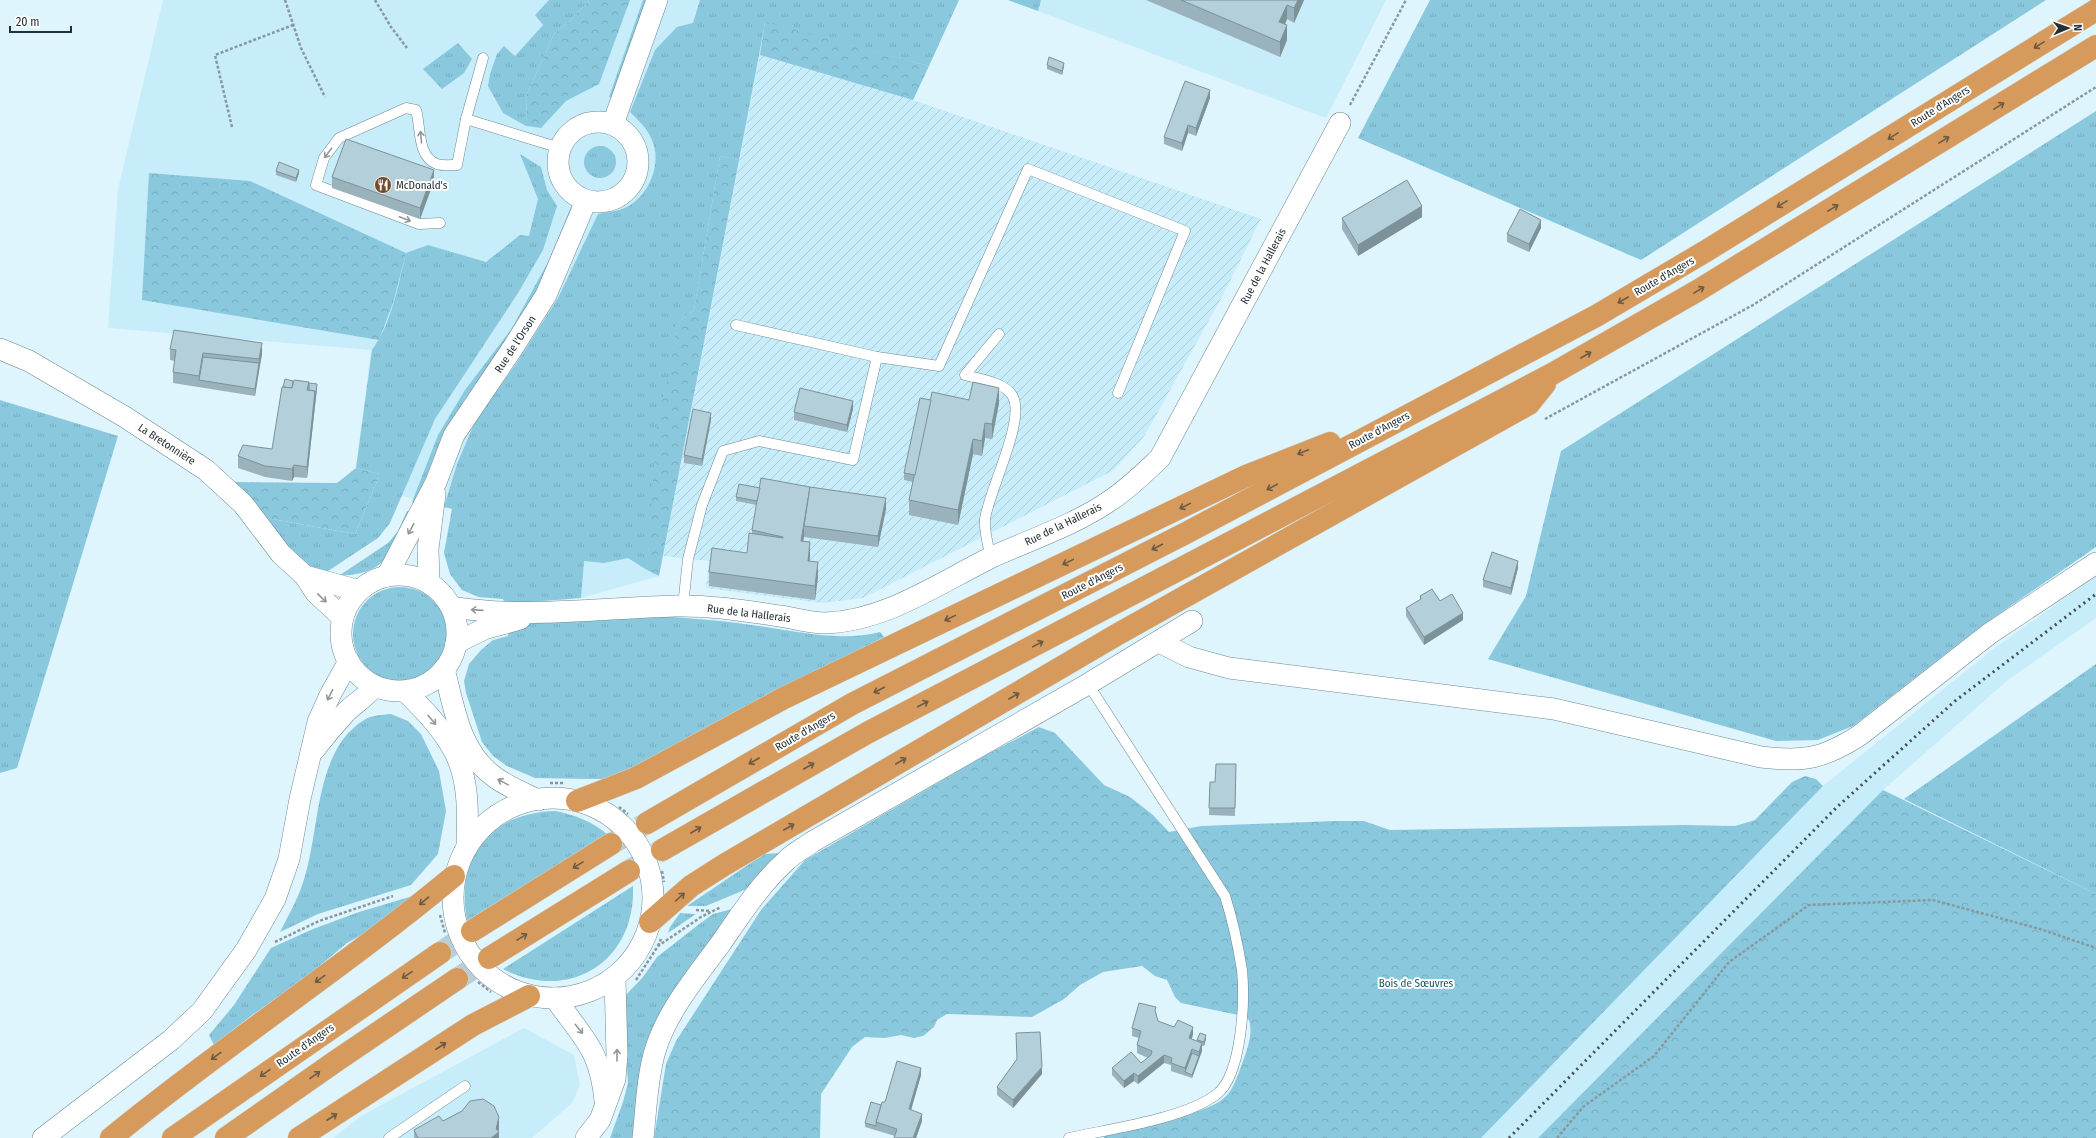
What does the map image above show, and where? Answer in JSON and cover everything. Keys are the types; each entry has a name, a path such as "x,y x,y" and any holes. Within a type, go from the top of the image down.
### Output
{"highway":[{"name":"Route d'Angers","path":"647,823 852,704 1178,536 1596,316 1692,259 2096,10"},
{"path":"662,850 867,733 1552,374 1697,291 2096,46"},
{"path":"650,922 692,886 724,865 1118,634 1529,404 1552,374"},
{"path":"577,801 636,778 784,698 1246,476 1322,445 1368,435"},
{"path":"472,931 611,844"},
{"path":"489,958 629,871"},
{"path":"111,1138 161,1097 408,915 454,876"},
{"name":"Route d'Angers","path":"172,1138 440,953"},
{"path":"226,1138 457,979"},
{"path":"299,1138 473,1025 529,996"}],"street":[{"path":"612,124 657,0"},
{"path":"591,122 612,124 630,136 635,144 639,160 637,175 628,188 616,198 606,202 586,201 576,196 562,180 558,164 560,148 565,139 581,125 591,122"},
{"name":"Rue de la Hallerais","path":"452,607 495,612 544,612 614,607 683,606 824,623 860,618 900,604 991,558 1070,523 1110,501 1134,482 1160,458 1340,123"},
{"name":"Rue de l'Orson","path":"387,576 436,482 454,435 514,346 546,295 586,201"},
{"name":"La Bretonnière","path":"0,349 29,361 125,417 206,470 243,504 281,554 305,576 316,593 342,617"},
{"name":"Rue de l'Orson","path":"429,583 428,549 436,482"},
{"path":"1159,642 1189,657 1228,668 1354,682 1554,709 1761,757 1788,760 1818,757 1838,749 1860,735 1989,634 2096,563"},
{"path":"403,575 417,578 429,583 443,592 452,607 456,623 456,643 454,652 444,669 431,681 406,692 374,687 355,671 345,655 340,633 342,617 356,590 368,583 387,576 403,575"},
{"name":"La Bretonnière","path":"305,576 356,590"},
{"name":"Rue de la Hallerais","path":"456,643 484,629 544,612"},
{"path":"643,1138 652,1066 660,1038 692,983 753,899 788,859 812,842 1088,684 1192,622"},
{"path":"43,1138 171,1040 202,1011 239,961 275,899 289,859 309,757 318,722 330,695 349,661"},
{"path":"444,669 458,723 468,748 477,762 502,782 538,800"},
{"path":"309,757 330,729 374,687"},
{"path":"406,692 434,721 454,749 466,787 467,843"},
{"path":"555,799 577,801 600,810 617,822 633,838 644,857 649,876 651,903 650,922 641,945 632,961 615,979 590,992 572,997 555,998 529,996 506,986 485,969 468,951 458,928 452,906 454,876 467,843 483,826 499,814 538,800 555,799"},
{"path":"586,1138 600,1120 616,1079 617,1055 615,979"},
{"path":"555,998 586,1038 596,1057 603,1078 605,1106"}],"lane":[{"path":"440,223 420,224 316,185 324,158 339,138 406,108 416,110 425,155 437,164 457,165 466,119 476,78 483,58"},
{"path":"466,119 560,148"},
{"path":"736,326 877,357 939,366 1028,169 1185,231 1118,393"},
{"path":"991,558 985,535 985,518 1013,427 1016,407 1012,395 1004,387 965,374 999,334"},
{"path":"683,606 688,559 702,505 722,451 759,441 853,460 877,357"},
{"path":"1069,1138 1157,1119 1198,1105 1217,1094 1229,1078 1237,1054 1241,1027 1242,972 1234,925 1225,896 1088,684"},
{"path":"389,1138 465,1086"}],"path":[{"path":"285,0 301,48 325,97"},
{"path":"375,0 391,27 407,48"},
{"path":"1340,123 1406,0"},
{"path":"232,127 215,55 293,25"},
{"path":"1544,419 1753,305 2096,87"},
{"path":"268,945 318,921 395,896"},
{"path":"658,946 712,910 730,903 753,899"},
{"path":"1557,1138 1583,1107 1654,1056 1729,962 1809,906 1933,900 2040,929 2096,948"}],"shaded area":[{"path":"163,0 959,0 913,100 760,55 659,576 581,598 505,604 503,599 479,597 462,590 450,574 444,553 452,508 402,496 396,492 398,479 356,468 371,350 108,328 118,189"},
{"path":"1008,0 1386,0 1326,118"},
{"path":"760,55 913,100 1261,219 1222,297 1145,435 1114,470 863,598 821,603 706,588 709,561 663,556"},
{"path":"2096,576 2096,618 2008,680 1883,790 1538,1138 1481,1138 1823,786 1992,650"},
{"path":"524,1028 574,1055 580,1085 572,1103 532,1138 333,1138 361,1116"}],"green space":[{"path":"549,0 589,0 572,19 554,34 527,94 526,126 503,113 488,86 490,74 497,54 504,46 515,56 543,25 535,15"},
{"path":"589,0 630,0 599,84 566,101 541,128 526,126 527,94 554,34 572,19"},
{"path":"643,0 647,0 612,98 609,97"},
{"path":"700,0 959,0 929,66 765,23 739,160 720,156 694,310 677,323 653,499 647,570 628,558 604,563 584,561 581,598 505,604 503,599 479,597 462,590 450,574 444,553 452,509 444,507 457,464 477,417 516,364 558,298 598,214 627,207 642,194 648,186 655,167 656,157 654,147 647,131 630,112 655,50 677,27 693,23"},
{"path":"1008,0 1041,0 1038,11"},
{"path":"1430,0 2046,0 1641,260 1358,138"},
{"path":"765,22 929,66 913,100 760,55"},
{"path":"458,43 472,59 464,73 442,89 423,69"},
{"path":"2096,111 2096,547 1980,627 1853,726 1818,740 1776,741 1488,659 1526,596 1561,451"},
{"path":"597,146 603,146 613,153 616,162 615,168 609,175 603,178 597,178 587,171 584,165 584,159 591,149"},
{"path":"520,154 541,167 547,190 557,206 543,250 518,293 435,419 390,523 378,538 325,573 303,564 276,536 267,518 355,534 380,474 356,468 372,350 385,328 394,303 406,253 428,245 486,262 520,235 529,236 538,199"},
{"path":"720,156 739,160 659,576 647,570 657,423 670,369 677,323 694,310"},
{"path":"149,173 250,181 406,253 393,303 379,340 142,300"},
{"path":"571,207 573,215 540,285 514,330 466,397 442,436 416,503 412,502 438,435 465,390 512,328 548,262"},
{"path":"0,400 118,436 17,768 0,773"},
{"path":"356,468 380,474 355,534 267,518 231,482 337,483"},
{"path":"407,511 411,512 394,545 379,565 369,571 351,575 340,575 388,543 398,531"},
{"path":"400,587 418,591 433,601 443,616 447,634 443,652 433,667 418,677 400,681 382,677 367,667 357,652 353,634 357,616 367,601 382,591"},
{"path":"656,616 692,618 832,636 864,635 880,632 884,637 611,779 535,778 507,766 493,756 482,742 466,693 464,681 469,664 481,650 493,640 508,636 509,627 555,620"},
{"path":"2096,664 2096,894 1904,799"},
{"path":"391,714 408,721 421,734 439,771 446,811 438,854 411,885 318,914 280,932 303,883 310,856 322,791 336,750 348,733 367,718"},
{"name":"Bois de Sœuvres","path":"1039,727 1055,733 1104,785 1130,797 1153,815 1169,832 1201,826 1335,821 1364,821 1390,830 1684,825 1735,826 1755,820 1792,782 1805,776 1816,779 1823,786 1481,1138 1104,1138 1105,1135 1199,1111 1223,1099 1235,1082 1245,1056 1249,1040 1249,1020 1243,1016 1181,1003 1175,997 1167,980 1155,976 1142,966 1103,972 1080,985 1064,999 1032,1017 947,1014 937,1020 934,1027 923,1036 914,1038 901,1035 885,1038 865,1037 852,1047 821,1094 820,1138 654,1138 666,1064 676,1041 761,910 805,860 984,756"},
{"path":"1883,790 2096,894 2096,1138 1538,1138"},
{"path":"555,811 582,819 595,825 607,834 467,921 465,898 467,877 472,858 482,842 495,830 512,820 532,814"},
{"path":"780,853 749,888 706,906 687,906 764,854"},
{"path":"633,886 631,912 623,935 611,954 594,968 574,977 552,981 528,978 503,969"},
{"path":"416,895 379,925 347,943 303,982 252,1015 214,1045 209,1035 234,1005 271,948 313,929 359,912"},
{"path":"736,908 692,966 635,1138 610,1138 628,1083 623,1010 626,995 643,977 657,957 713,914"},
{"path":"680,913 696,914 668,933 670,927"}],"building":[{"path":"1181,0 1298,0 1294,8 1287,5 1279,22 1287,25 1280,42"},
{"path":"1049,57 1064,63 1062,71 1047,65"},
{"path":"1185,81 1210,90 1196,128 1188,125 1182,143 1164,137"},
{"name":"McDonald's","path":"346,139 434,170 420,208 332,177"},
{"path":"279,162 299,170 296,178 276,171"},
{"path":"1407,180 1422,206 1358,245 1342,218"},
{"path":"1520,209 1541,220 1529,244 1507,234"},
{"path":"174,330 262,343 259,359 203,353 199,376 173,372 176,350 170,349"},
{"path":"203,357 259,363 255,389 199,380"},
{"path":"285,379 293,381 292,388 283,387"},
{"path":"294,380 309,382 307,390 315,391 307,467 294,465 292,469 265,466 238,456 243,445 272,449 282,387 292,388"},
{"path":"973,382 999,388 992,424 985,423 982,441 973,439 958,510 909,500 932,392 969,400"},
{"path":"309,383 317,384 315,399 315,391 309,390"},
{"path":"800,388 853,401 847,425 794,412"},
{"path":"920,398 931,400 915,475 904,473"},
{"path":"693,409 711,413 702,459 684,455"},
{"path":"761,478 810,487 801,541 810,542 808,561 818,562 815,586 709,572 712,548 747,553 749,533 783,538 752,530"},
{"path":"739,484 760,488 757,501 736,497"},
{"path":"810,487 886,498 878,536 804,526"},
{"path":"1492,552 1518,561 1511,588 1483,580"},
{"path":"1432,589 1440,601 1452,594 1463,613 1424,637 1406,608 1421,599 1420,596"},
{"path":"1216,764 1236,764 1235,808 1209,808 1210,782 1215,782"},
{"path":"1139,1003 1156,1007 1155,1010 1158,1021 1174,1027 1178,1020 1193,1027 1189,1038 1202,1043 1199,1052 1192,1049 1185,1068 1171,1063 1172,1058 1164,1055 1138,1076 1134,1073 1124,1081 1112,1068 1131,1052 1141,1063 1151,1055 1152,1051 1137,1045 1141,1031 1132,1028"},
{"path":"1040,1032 1042,1067 1013,1100 997,1087 1017,1059 1016,1033"},
{"path":"1200,1033 1206,1035 1204,1042 1197,1040"},
{"path":"1192,1053 1199,1056 1192,1075 1185,1072"},
{"path":"897,1061 921,1068 909,1109 922,1114 913,1138 894,1138 897,1129 876,1122 882,1102 885,1102"},
{"path":"483,1099 494,1106 499,1117 496,1129 499,1132 491,1138 418,1138 414,1130 439,1116 443,1121 462,1111 470,1101"},
{"path":"871,1102 881,1105 876,1126 865,1123"}],"tunnel":[{"path":"611,844 647,823"},
{"path":"629,871 662,850"},
{"path":"440,953 472,931"},
{"path":"457,979 489,958"}],"railway":[{"path":"1509,1138 1837,807 1955,701 2096,594"}],"place":[{"name":"McDonald's","path":"383,185"}]}
